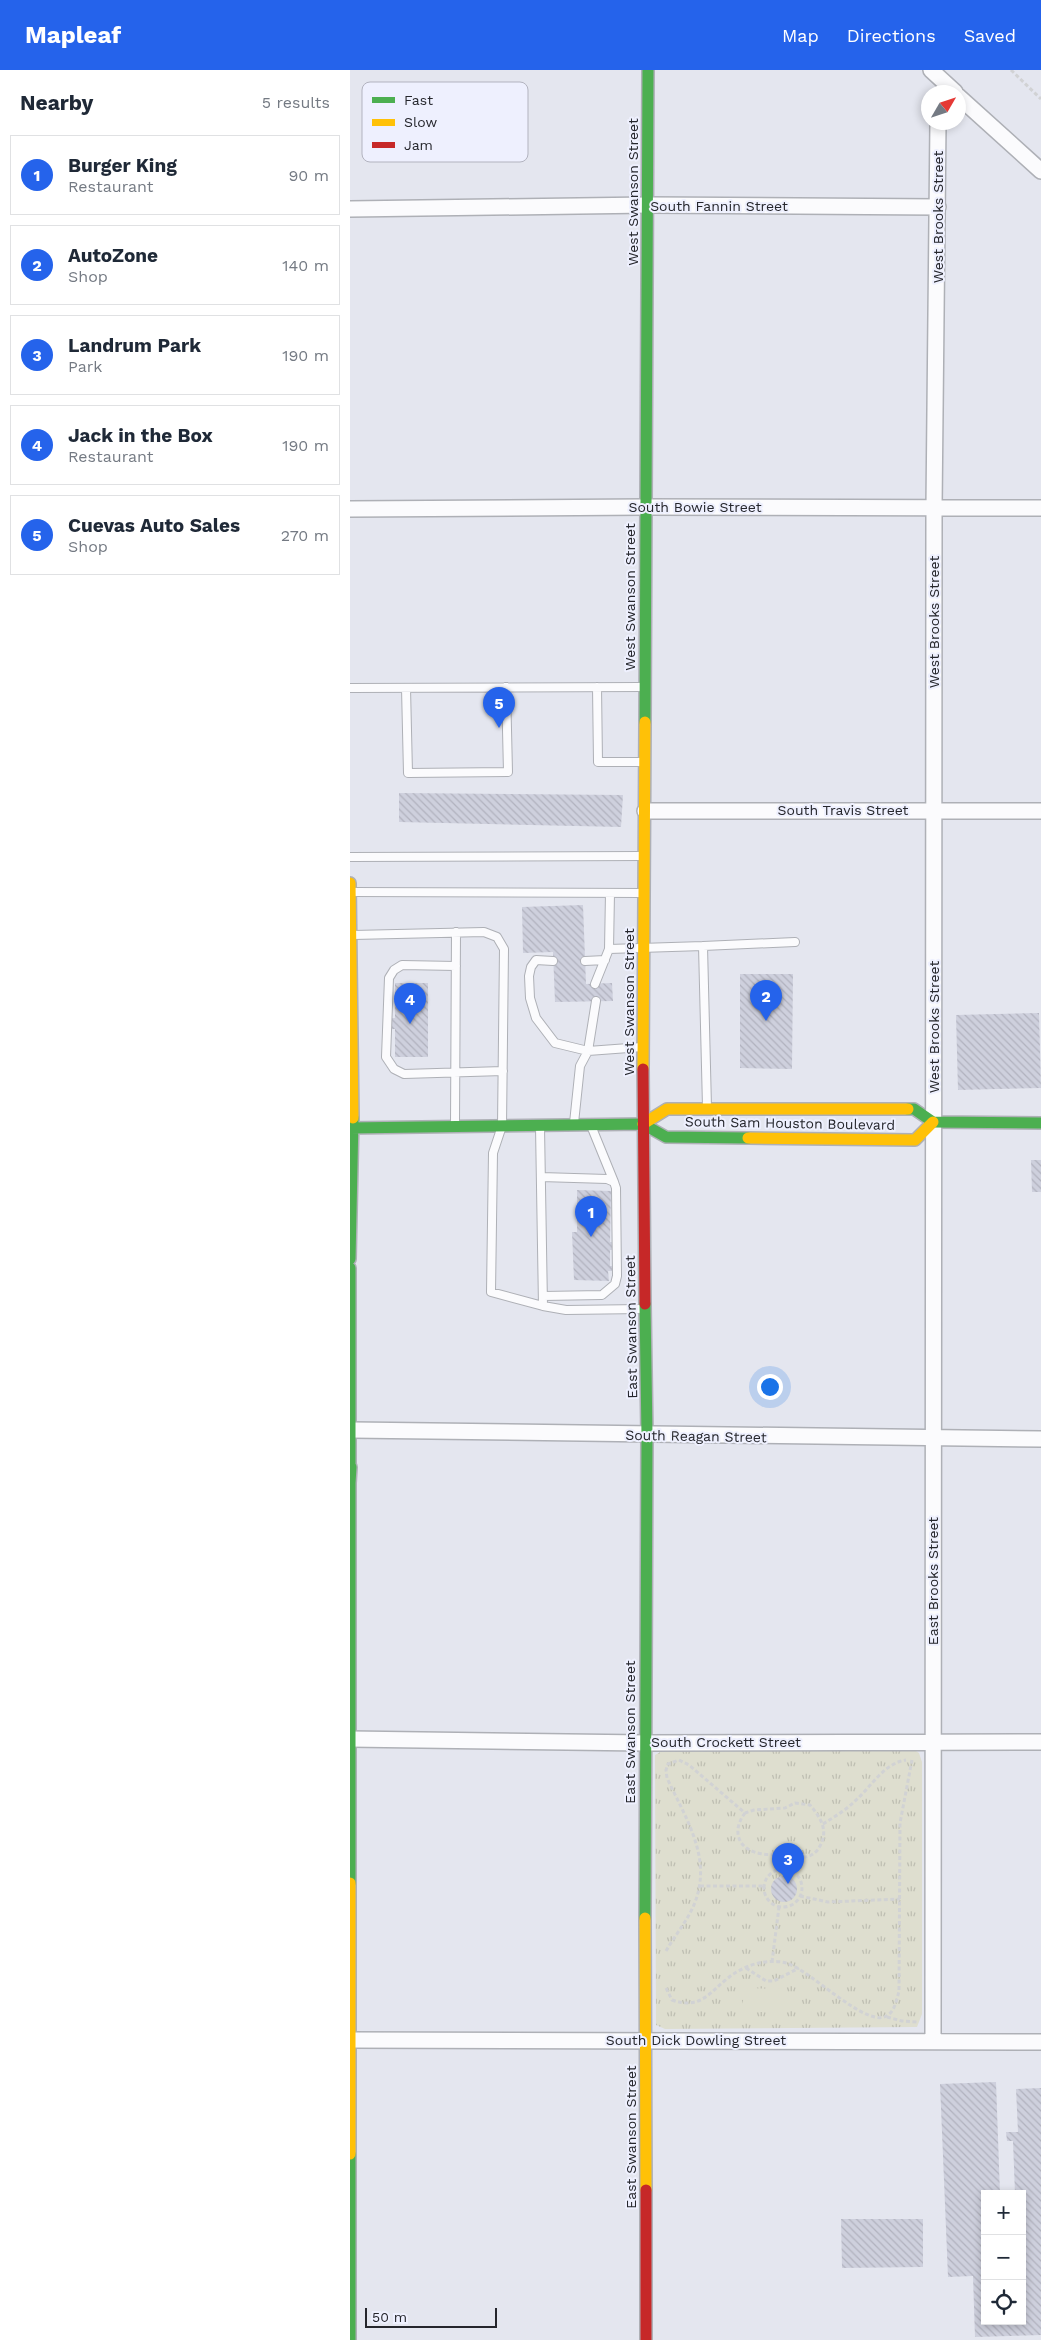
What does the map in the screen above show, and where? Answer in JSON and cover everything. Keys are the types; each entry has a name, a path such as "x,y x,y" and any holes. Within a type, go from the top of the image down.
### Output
{"main road":[{"name":"West Swanson Street","path":"643,1124 646,811 645,507 649,206 648,70"},
{"path":"350,883 352,1128 350,1259"},
{"name":"South Sam Houston Boulevard","path":"643,1124 667,1108 914,1110 933,1122 1041,1123"},
{"name":"South Sam Houston Boulevard","path":"352,1128 643,1124 666,1136 916,1140 933,1122"},
{"name":"East Swanson Street","path":"643,1124 647,1435 645,1743 646,2340"},
{"path":"350,1268 352,1430 350,2340"},
{"path":"350,1483 351,1467"}],"street":[{"path":"966,103 1041,171"},
{"name":"West Brooks Street","path":"933,1122 934,508 938,130"},
{"name":"South Fannin Street","path":"350,209 649,206 938,207"},
{"name":"South Bowie Street","path":"350,509 645,507 1041,508"},
{"name":"South Travis Street","path":"646,811 1041,811"},
{"name":"East Brooks Street","path":"933,1122 933,2041"},
{"name":"South Reagan Street","path":"352,1430 1041,1439"},
{"name":"South Crockett Street","path":"350,1739 645,1743 1041,1742"},
{"name":"South Dick Dowling Street","path":"350,2040 1041,2042"}],"lane":[{"path":"406,688 408,773 508,772 506,687"},
{"path":"597,687 598,762 645,762"},
{"path":"350,688 645,687"},
{"path":"350,857 645,856"},
{"path":"350,892 645,893"},
{"path":"595,984 609,950 610,893"},
{"path":"455,1127 456,932"},
{"path":"351,935 484,932 496,937 504,949 503,1071 502,1126 493,1152 492,1292 543,1306 566,1310 645,1309"},
{"path":"609,950 644,947 796,942"},
{"path":"703,946 707,1109"},
{"path":"553,961 536,960 531,967 529,976 530,998 536,1018 555,1043 588,1051 644,1047"},
{"path":"585,961 605,960"},
{"path":"456,966 402,965 394,970 389,978 386,1057 394,1068 404,1074 503,1071"},
{"path":"573,1125 580,1066 588,1051 596,1001"},
{"path":"543,1296 602,1295 615,1284 617,1266 616,1188 591,1124"},
{"path":"540,1125 543,1306"},
{"path":"541,1177 607,1179 614,1182"}],"path":[{"path":"1011,70 1041,99"},
{"path":"664,1953 689,1914 700,1886 698,1845 667,1778 666,1770 668,1764 679,1760 689,1765 745,1813"},
{"path":"887,2017 892,2011 899,1991 900,1823 912,1760"},
{"path":"823,1824 854,1803 888,1767 896,1762 920,1760"},
{"path":"801,1802 810,1805 823,1824 824,1839 814,1854 807,1857 761,1854 749,1849 740,1842 737,1826 745,1813 754,1810 785,1808 801,1802"},
{"path":"786,1870 790,1855"},
{"path":"786,1870 799,1879 802,1890 800,1896 792,1905 779,1907 768,1900 765,1886 768,1877 773,1873 786,1870"},
{"path":"700,1886 765,1886"},
{"path":"800,1896 828,1902 900,1899"},
{"path":"772,1962 779,1907"},
{"path":"665,1986 672,2000 681,2003 700,2001 729,1976 746,1968 758,1963 785,1963 799,1967 859,2012 880,2018 887,2017 902,2021 918,2022"},
{"path":"746,1968 766,1982 785,1976 799,1967"}],"green space":[{"path":"662,1751 916,1751 919,1753 922,1762 922,2014 917,2027 665,2029 656,2025 655,1755"},
{"path":"743,1988 785,1989 785,2012 743,2012"}],"building":[{"path":"399,793 623,795 621,827 399,822"},
{"path":"583,905 586,984 612,983 613,1001 555,1002 553,952 523,953 522,907"},
{"path":"740,974 793,974 792,1069 740,1068"},
{"path":"395,983 428,983 428,1057 395,1057 395,1029 392,1029 392,1018 395,1018"},
{"path":"1039,1013 1041,1088 958,1090 956,1015"},
{"path":"1031,1160 1041,1160 1041,1192 1032,1192"},
{"path":"577,1190 611,1191 610,1242 614,1242 614,1250 610,1250 610,1266 613,1266 613,1271 608,1271 609,1281 574,1280 572,1232 577,1232"},
{"path":"784,1876 793,1880 797,1889 793,1898 784,1902 775,1898 771,1889 775,1880"},
{"path":"996,2082 1000,2190 981,2190 981,2325 1026,2325 1026,2190 1015,2190 1013,2141 1007,2141 1006,2132 1018,2132 1016,2089 1041,2088 1041,2335 975,2337 973,2276 948,2277 940,2084"},
{"path":"841,2219 923,2219 923,2267 842,2268"}],"traffic: fast":[{"path":"645,722 648,70"},
{"path":"908,1109 914,1109 933,1122 1041,1123"},
{"path":"350,1259 353,1118"},
{"path":"350,1128 643,1124 666,1137 748,1138"},
{"path":"350,1268 350,1883"},
{"path":"645,1304 647,1435 645,1918"},
{"path":"350,1483 351,1467"},
{"path":"350,2154 350,2340"}],"traffic: slow":[{"path":"643,1069 645,722"},
{"path":"350,883 353,1118"},
{"path":"643,1124 667,1109 908,1109"},
{"path":"748,1138 915,1140 933,1122"},
{"path":"350,1883 350,2154"},
{"path":"645,1918 646,2190"}],"traffic: jam":[{"path":"643,1069 645,1304"},
{"path":"646,2190 646,2340"}],"place":[{"name":"Cuevas Auto Sales","path":"499,728"},
{"name":"AutoZone","path":"766,1021"},
{"name":"Jack in the Box","path":"410,1024"},
{"name":"Burger King","path":"591,1237"},
{"name":"Landrum Park","path":"788,1884"}]}
